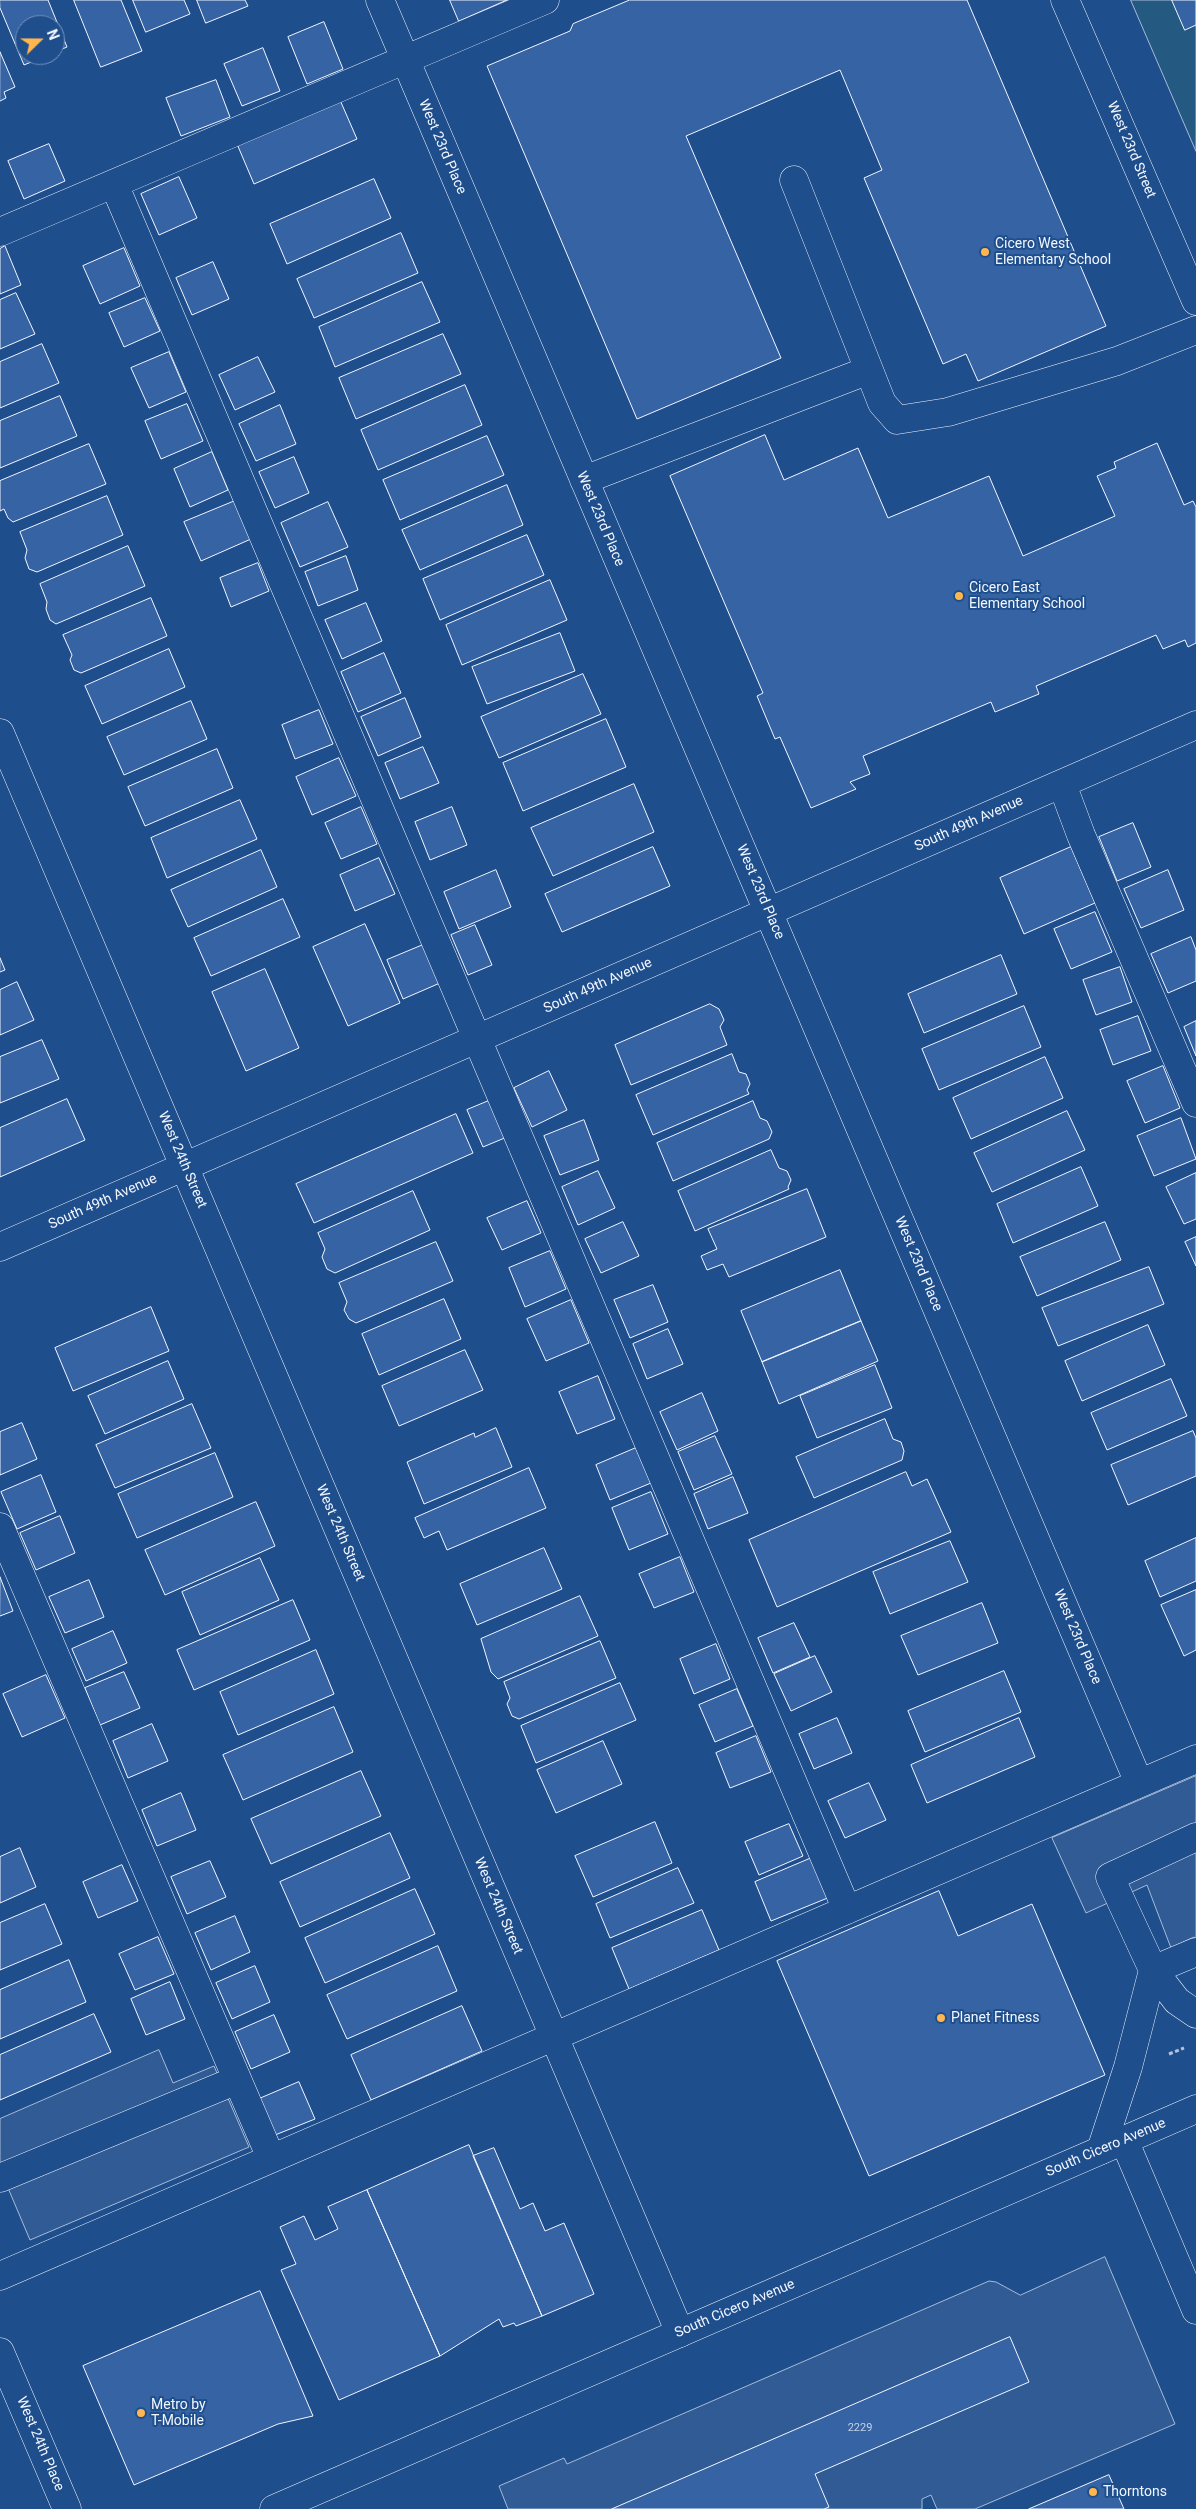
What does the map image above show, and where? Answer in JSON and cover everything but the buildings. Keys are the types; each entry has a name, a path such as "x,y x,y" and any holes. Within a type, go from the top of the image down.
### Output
{"street":[{"name":"West 23rd Place","path":"380,0 1140,1783"},
{"path":"0,232 545,0"},
{"name":"West 23rd Street","path":"1065,0 1196,301"},
{"path":"794,180 882,403 897,420 948,412 1116,361 1196,330"},
{"path":"114,184 847,1910"},
{"path":"584,480 869,370"},
{"name":"South 49th Avenue","path":"0,1247 1196,725"},
{"name":"West 24th Street","path":"0,732 680,2333"},
{"path":"1062,784 1081,835 1196,1103"},
{"path":"0,1527 271,2158"},
{"path":"0,2276 1196,1759"},
{"path":"1196,1837 1110,1877 1153,1970 1177,2001 1196,2014"},
{"path":"1153,1970 1196,1952"},
{"path":"1153,1970 1128,2067 1112,2145 1196,2310"},
{"path":"0,2178 237,2080"},
{"name":"South Cicero Avenue","path":"274,2509 1196,2109"},
{"name":"West 24th Place","path":"0,2352 67,2509"}],"shaded area":[{"path":"1131,0 1196,0 1196,151"},
{"path":"1196,1776 1196,1940 1194,1937 1171,1948 1147,1885 1086,1913 1052,1838"},
{"path":"159,2050 173,2083 214,2066 249,2147 30,2240 0,2169 0,2119"},
{"path":"1105,2257 1175,2424 975,2509 937,2509 931,2495 922,2499 922,2509 508,2509 499,2486 564,2458 567,2464 989,2281 996,2282 1020,2295"}],"place":[{"name":"Cicero West Elementary School","path":"985,252"},
{"name":"Cicero East Elementary School","path":"959,596"},
{"name":"Planet Fitness","path":"941,2018"},
{"name":"Metro by T-Mobile","path":"141,2413"},
{"name":"Thorntons","path":"1093,2492"}]}
